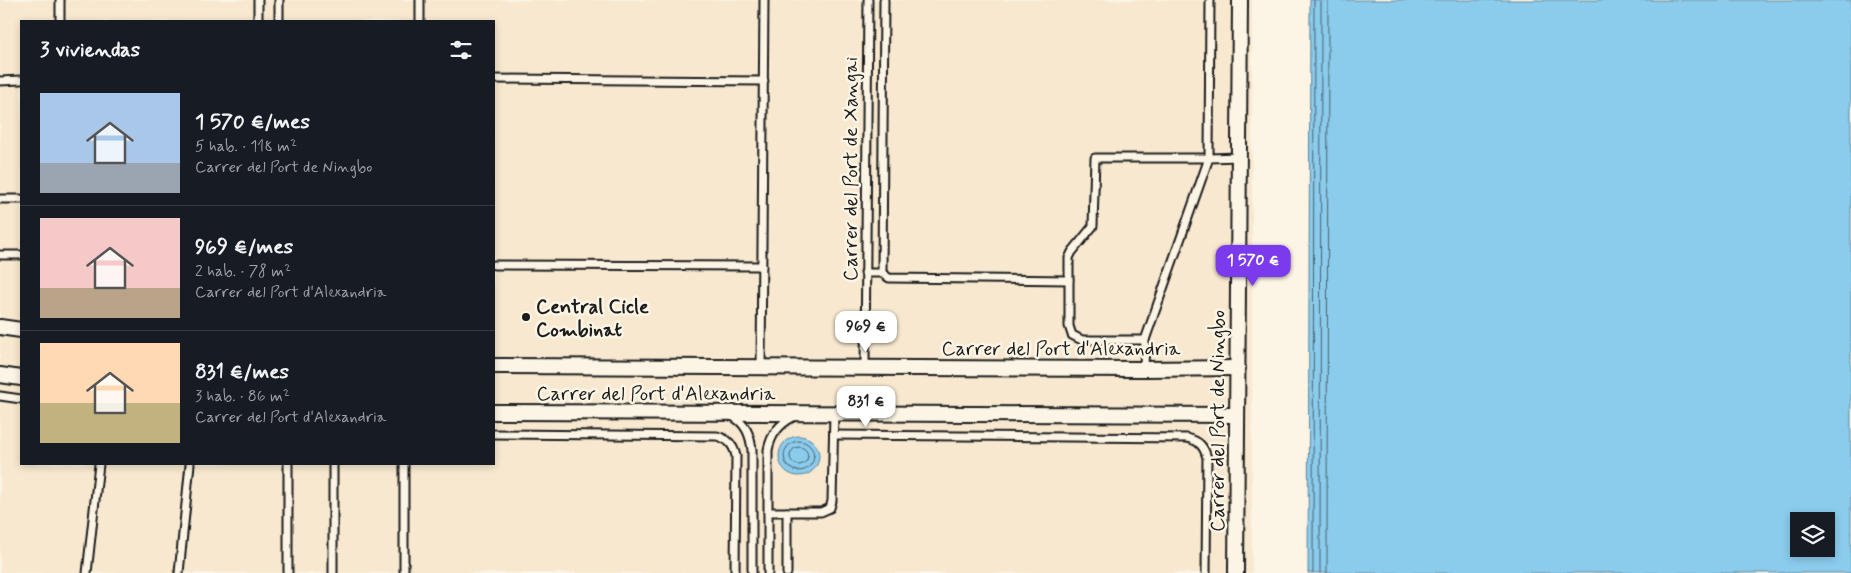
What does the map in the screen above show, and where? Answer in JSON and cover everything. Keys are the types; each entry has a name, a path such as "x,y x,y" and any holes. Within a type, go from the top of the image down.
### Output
{"street":[{"name":"Carrer del Port de Ningbo","path":"1236,573 1240,0"},
{"path":"0,328 20,330"},
{"name":"Carrer del Port d'Alexandria","path":"495,366 1238,368"},
{"path":"0,375 20,378"},
{"name":"Carrer del Port d'Alexandria","path":"495,412 1237,415"}],"lane":[{"path":"60,0 60,20"},
{"path":"258,0 258,20"},
{"path":"279,0 279,20"},
{"path":"420,0 420,20"},
{"path":"761,368 764,0"},
{"name":"Carrer del Port de Xangai","path":"865,367 868,0"},
{"path":"882,273 884,0"},
{"path":"1144,369 1144,340 1209,162 1210,0"},
{"path":"495,79 764,81"},
{"path":"0,80 20,80"},
{"path":"1144,340 1082,340 1072,335 1069,326 1070,255 1093,226 1095,158 1239,158"},
{"path":"0,199 20,199"},
{"path":"0,255 20,255"},
{"path":"495,265 762,266"},
{"path":"866,273 882,273 889,278 1069,280"},
{"path":"0,396 20,399"},
{"path":"720,412 739,420 748,432 751,440 752,573"},
{"path":"768,573 768,450 770,439 782,423 791,417 803,413"},
{"path":"768,512 821,512 830,508 832,504 834,413"},
{"path":"495,434 717,436 724,438 730,442 736,456 735,573"},
{"path":"834,435 1187,438 1195,440 1205,450 1207,458 1206,573"},
{"path":"87,573 99,465"},
{"path":"179,573 190,465"},
{"path":"288,465 288,573"},
{"path":"333,465 333,573"},
{"path":"404,465 404,573"},
{"path":"787,512 787,573"}],"shaded area":[{"path":"0,0 1252,0 1252,573 0,573"}],"water":[{"path":"1310,0 1851,0 1851,573 1308,573"},
{"path":"795,436 803,436 810,439 816,445 819,456 816,467 810,473 803,476 795,476 788,473 782,467 779,460 779,452 782,445 788,439"}],"place":[{"name":"Central Cicle Combinat","path":"526,317"}]}
